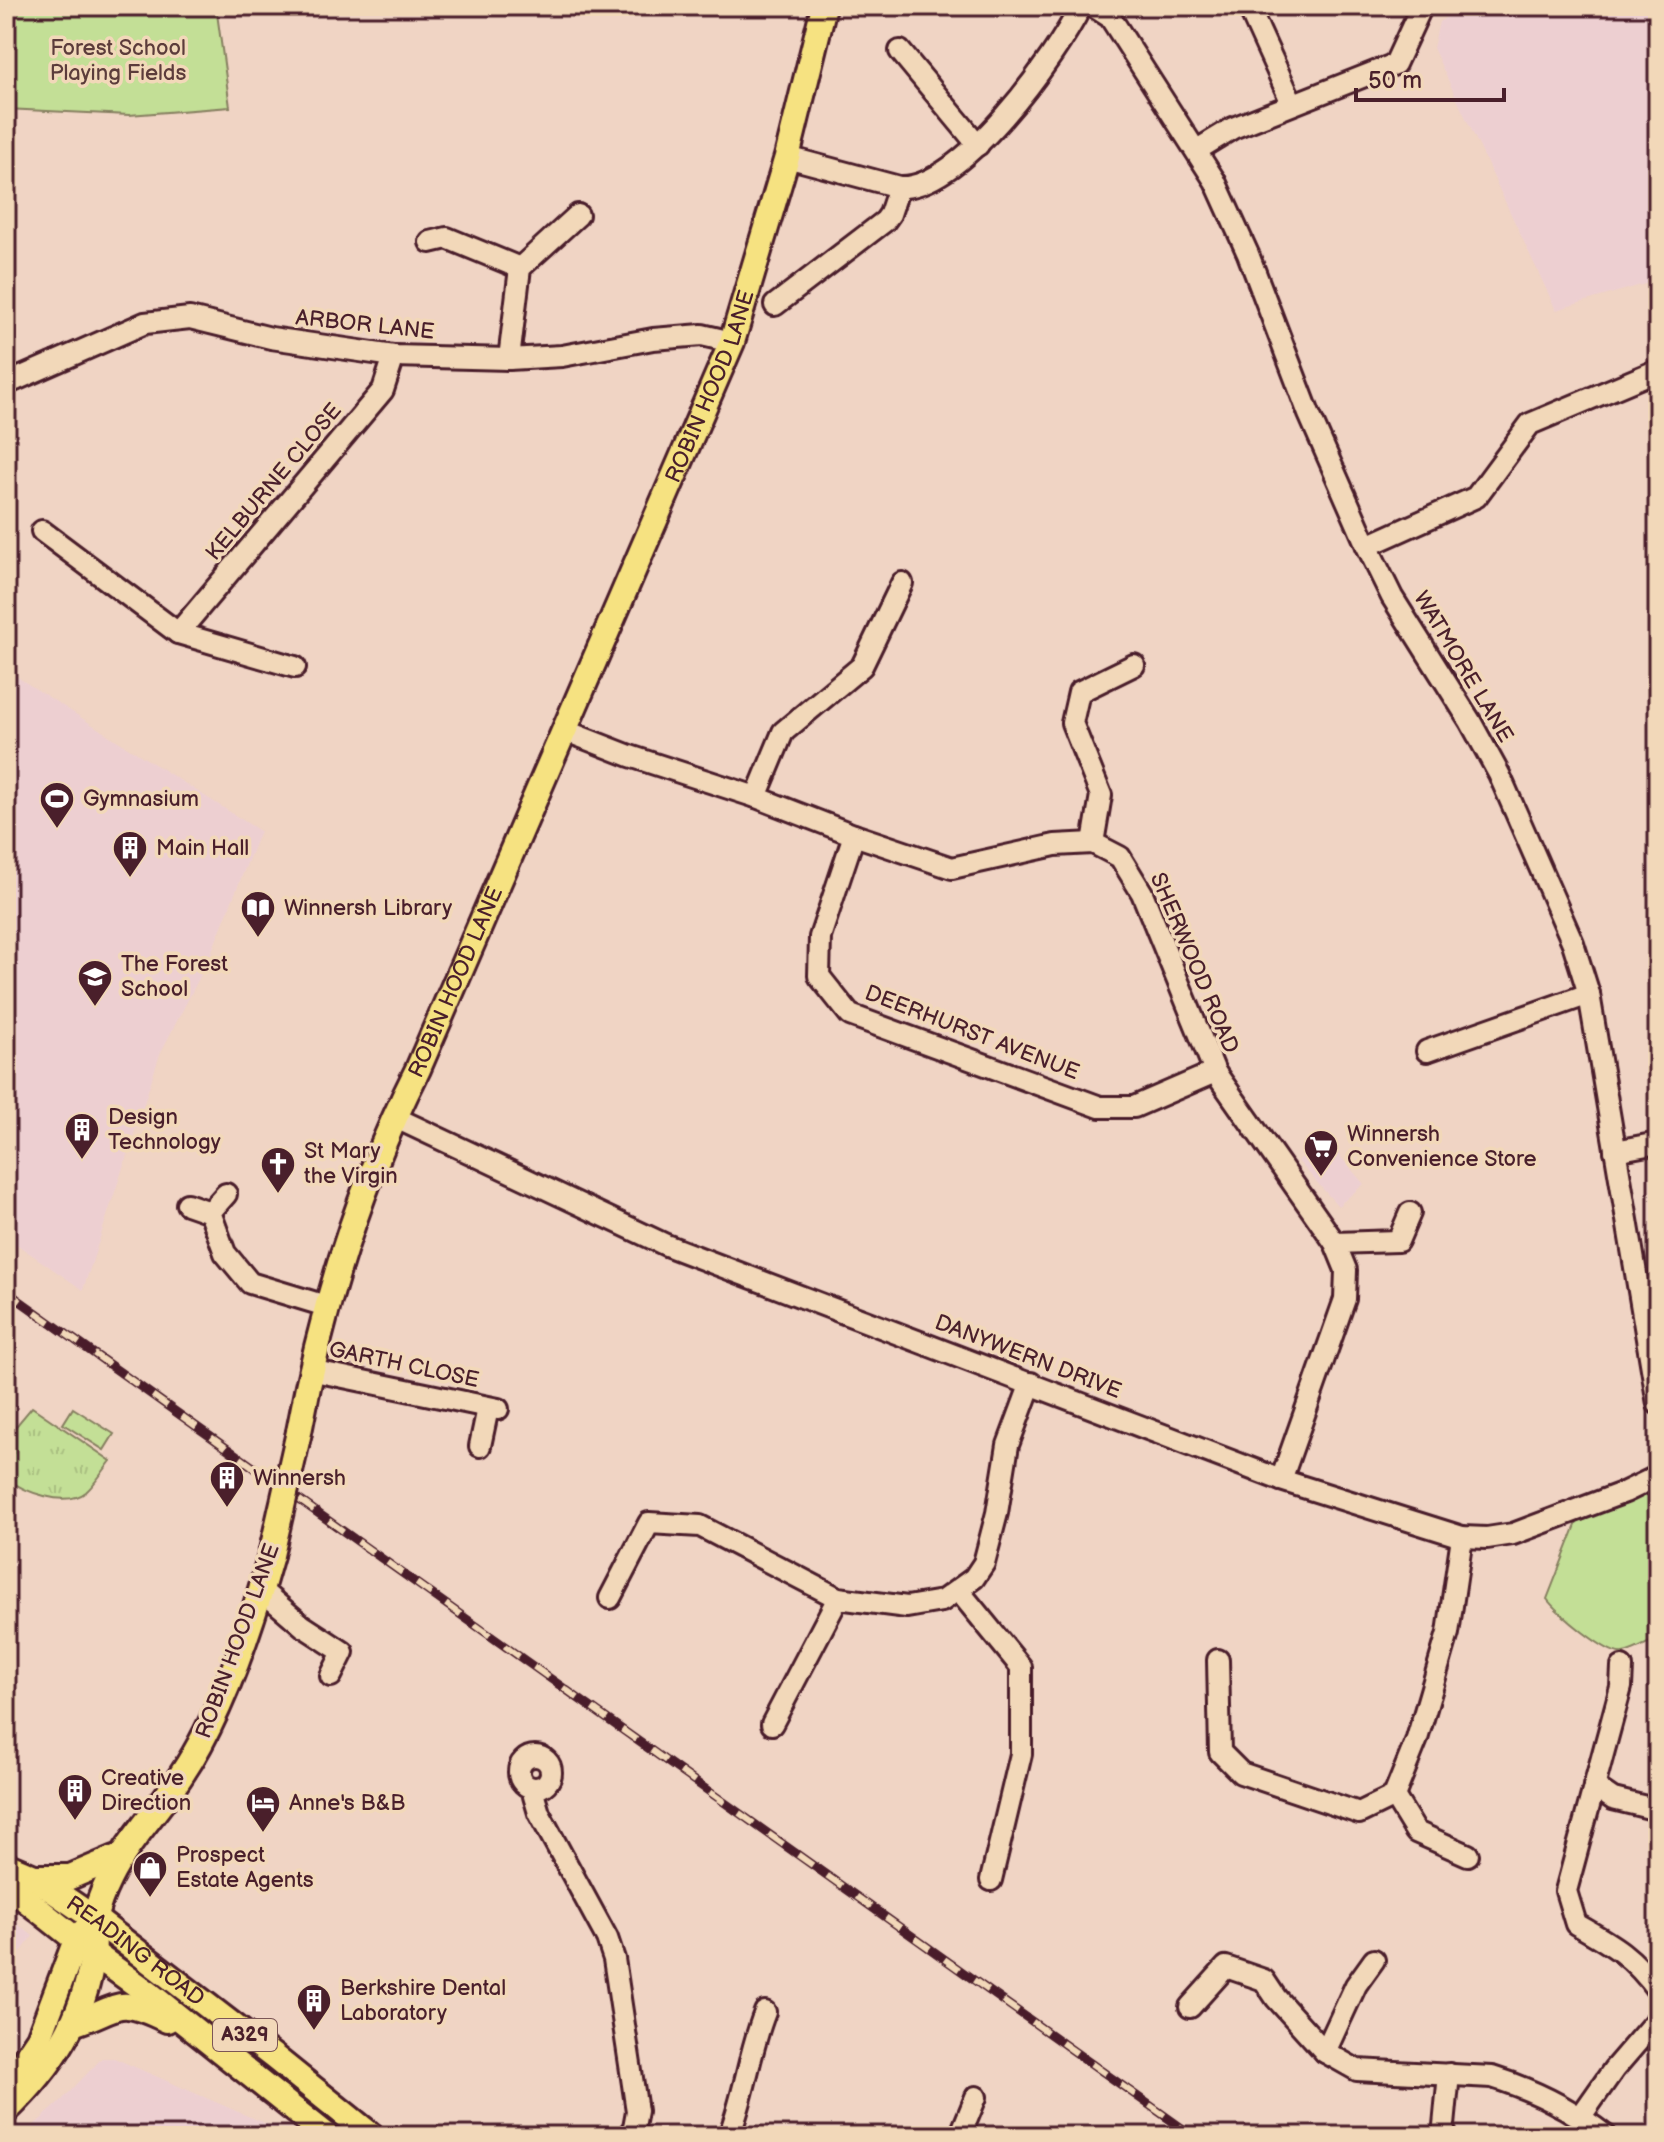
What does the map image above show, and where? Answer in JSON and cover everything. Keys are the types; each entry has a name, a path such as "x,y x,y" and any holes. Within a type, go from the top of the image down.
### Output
{"main road":[{"name":"ROBIN HOOD LANE","path":"85,1947 108,1882 121,1858 182,1775 205,1734 261,1590 299,1432 310,1370 345,1245 394,1117 566,731 732,342 787,157 824,6"},
{"path":"32,1876 70,1877 121,1858"},
{"name":"READING ROAD","path":"6,1865 32,1876 95,1919 372,2136"},
{"name":"READING ROAD","path":"6,1884 327,2136"},
{"path":"6,2111 34,2084 61,2048 88,1980 85,1947"},
{"path":"6,2087 39,2038 85,1947"},
{"path":"72,2024 112,2007 131,2005 195,2030"}],"street":[{"path":"787,157 899,187 918,187 931,181 978,145 1036,76 1081,6"},
{"name":"WATMORE LANE","path":"1093,6 1110,17 1197,150 1236,227 1309,414 1367,546 1392,597 1470,721 1499,774 1573,943 1589,994 1615,1151 1652,1339 1658,1404"},
{"path":"1248,6 1292,103"},
{"path":"1197,150 1233,128 1395,64 1420,10 1418,6"},
{"path":"900,51 978,145"},
{"path":"775,305 885,221 899,187"},
{"path":"509,359 520,268 578,215"},
{"path":"430,242 447,238 520,268"},
{"name":"ARBOR LANE","path":"6,384 145,323 190,318 271,338 394,356 509,359 562,356 653,339 702,335 732,342"},
{"name":"KELBURNE CLOSE","path":"178,633 383,390 394,356"},
{"path":"1367,546 1476,497 1530,424 1658,370"},
{"path":"42,531 178,633 295,667"},
{"path":"756,797 783,732 862,666 902,583"},
{"path":"566,731 952,868 1055,845 1093,843 1101,795 1072,723 1079,692 1134,665"},
{"name":"DEERHURST AVENUE","path":"854,835 820,937 819,976 850,1015 1100,1107 1134,1107 1215,1072"},
{"name":"SHERWOOD ROAD","path":"1093,843 1120,857 1142,893 1215,1072 1335,1243 1346,1270 1345,1299 1281,1480"},
{"path":"1427,1051 1589,994"},
{"name":"DANYWERN DRIVE","path":"394,1117 666,1245 1281,1480 1462,1537 1487,1538 1513,1534 1625,1492 1658,1476"},
{"path":"1615,1151 1658,1143"},
{"path":"210,1212 226,1194"},
{"path":"187,1204 210,1212"},
{"path":"210,1212 225,1253 250,1283 326,1306"},
{"path":"1335,1243 1398,1241 1410,1213"},
{"name":"GARTH CLOSE","path":"310,1370 493,1408 480,1446"},
{"path":"610,1598 649,1523 700,1526 838,1598 907,1607 942,1601 974,1578 984,1563 997,1513 1008,1445 1031,1383"},
{"path":"1218,1660 1220,1752 1241,1773 1359,1813 1394,1796 1417,1739 1448,1633 1462,1537"},
{"path":"261,1590 303,1626 343,1652 331,1676"},
{"path":"959,1591 1021,1667 1021,1754 991,1880"},
{"path":"772,1724 838,1598"},
{"path":"1622,1667 1621,1687 1566,1891 1576,1924 1629,1957 1640,1966 1658,1991"},
{"path":"1594,1786 1613,1799 1658,1810"},
{"path":"534,1789 539,1813 607,1938 614,1959 637,2111 634,2127 628,2136"},
{"path":"1394,1796 1416,1832 1468,1855"},
{"path":"1325,2052 1356,1985 1374,1960"},
{"path":"1190,2007 1226,1967 1264,1980 1276,1998 1325,2052 1357,2070 1492,2077 1581,2116 1606,2136"},
{"path":"729,2136 750,2070 755,2037 765,2012"},
{"path":"1581,2116 1614,2069 1658,2018"},
{"path":"1443,2136 1449,2074"},
{"path":"960,2136 976,2097"}],"shaded area":[{"path":"1464,6 1658,6 1658,280 1556,310 1433,48 1439,22"},
{"name":"The Forest School","path":"6,670 260,831 208,961 160,1054 83,1290 6,1237"},
{"path":"1324,1138 1364,1184 1338,1206 1298,1161"},
{"path":"6,1915 33,1936 6,1972"},
{"path":"102,2058 114,2058 287,2133 286,2136 11,2136 24,2134"}],"green space":[{"name":"Forest School Playing Fields","path":"6,6 216,6 230,107 129,115 6,109"},
{"path":"32,1407 111,1461 86,1492 78,1497 45,1496 6,1478 6,1438"},
{"path":"73,1408 114,1434 104,1450 63,1424"},
{"path":"1658,1489 1658,1638 1627,1652 1616,1652 1583,1632 1547,1599 1578,1520"}],"railway":[{"path":"6,1291 1193,2136"}],"place":[{"name":"Gymnasium","path":"57,830"},
{"name":"Main Hall","path":"130,879"},
{"name":"Winnersh Library","path":"258,939"},
{"name":"The Forest School","path":"95,1008"},
{"name":"Design Technology","path":"82,1161"},
{"name":"Winnersh Convenience Store","path":"1321,1178"},
{"name":"St Mary the Virgin","path":"278,1195"},
{"name":"Winnersh","path":"227,1509"},
{"name":"Creative Direction","path":"75,1822"},
{"name":"Anne's B&B","path":"263,1834"},
{"name":"Prospect Estate Agents","path":"150,1899"},
{"name":"Berkshire Dental Laboratory","path":"314,2032"}]}
